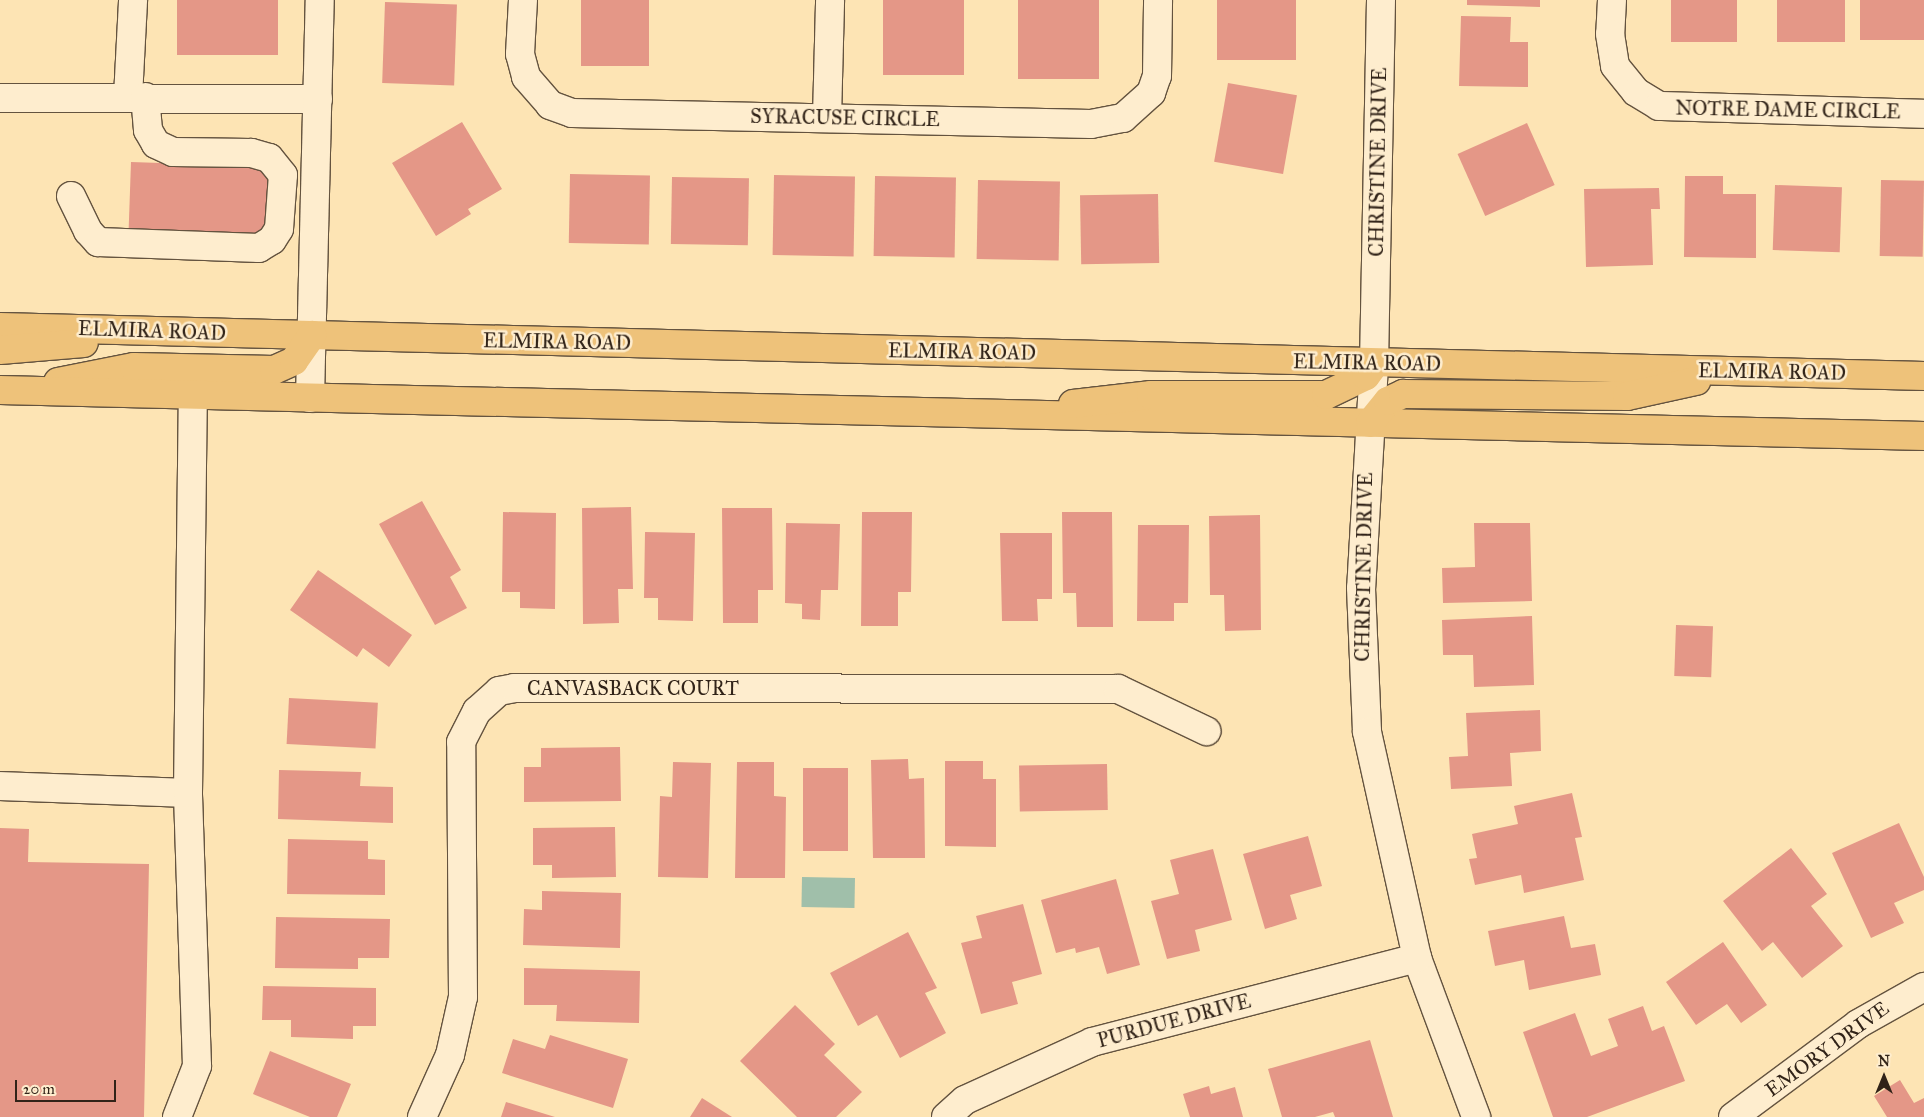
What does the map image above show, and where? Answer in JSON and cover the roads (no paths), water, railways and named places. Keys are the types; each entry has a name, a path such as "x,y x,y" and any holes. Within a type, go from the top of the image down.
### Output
{"main road":[{"name":"ELMIRA ROAD","path":"0,326 1374,365 1924,376"},
{"path":"0,350 66,346 160,331"},
{"path":"0,390 134,368 274,370 294,361 312,335"},
{"path":"1007,416 1151,395 1326,395 1366,376 1374,365"},
{"path":"1370,423 1388,401 1403,394 1627,396 1746,371"},
{"path":"0,390 1007,416 1924,436"}],"street":[{"path":"71,196 88,231 98,242 259,248 272,240 279,229 283,175 269,158 251,153 173,152 156,144 148,130 137,97 133,0"},
{"path":"310,398 320,0"},
{"name":"SYRACUSE CIRCLE","path":"523,0 522,67 540,97 564,111 1091,124 1115,122 1140,106 1155,85 1158,0"},
{"path":"827,118 830,0"},
{"name":"CHRISTINE DRIVE","path":"1381,0 1374,365 1361,588 1366,723 1373,769 1417,958 1476,1117"},
{"name":"NOTRE DAME CIRCLE","path":"1612,0 1610,42 1616,66 1636,92 1660,106 1924,114"},
{"path":"0,98 318,98"},
{"path":"177,1117 197,1066 188,793 193,394"},
{"name":"CANVASBACK COURT","path":"422,1117 450,1055 463,997 461,742 476,711 499,691 514,688 1118,690 1206,731"},
{"path":"0,786 188,793"},
{"name":"PURDUE DRIVE","path":"946,1117 965,1100 1092,1042 1417,958"},
{"name":"EMORY DRIVE","path":"1733,1117 1858,1024 1924,988"}]}
